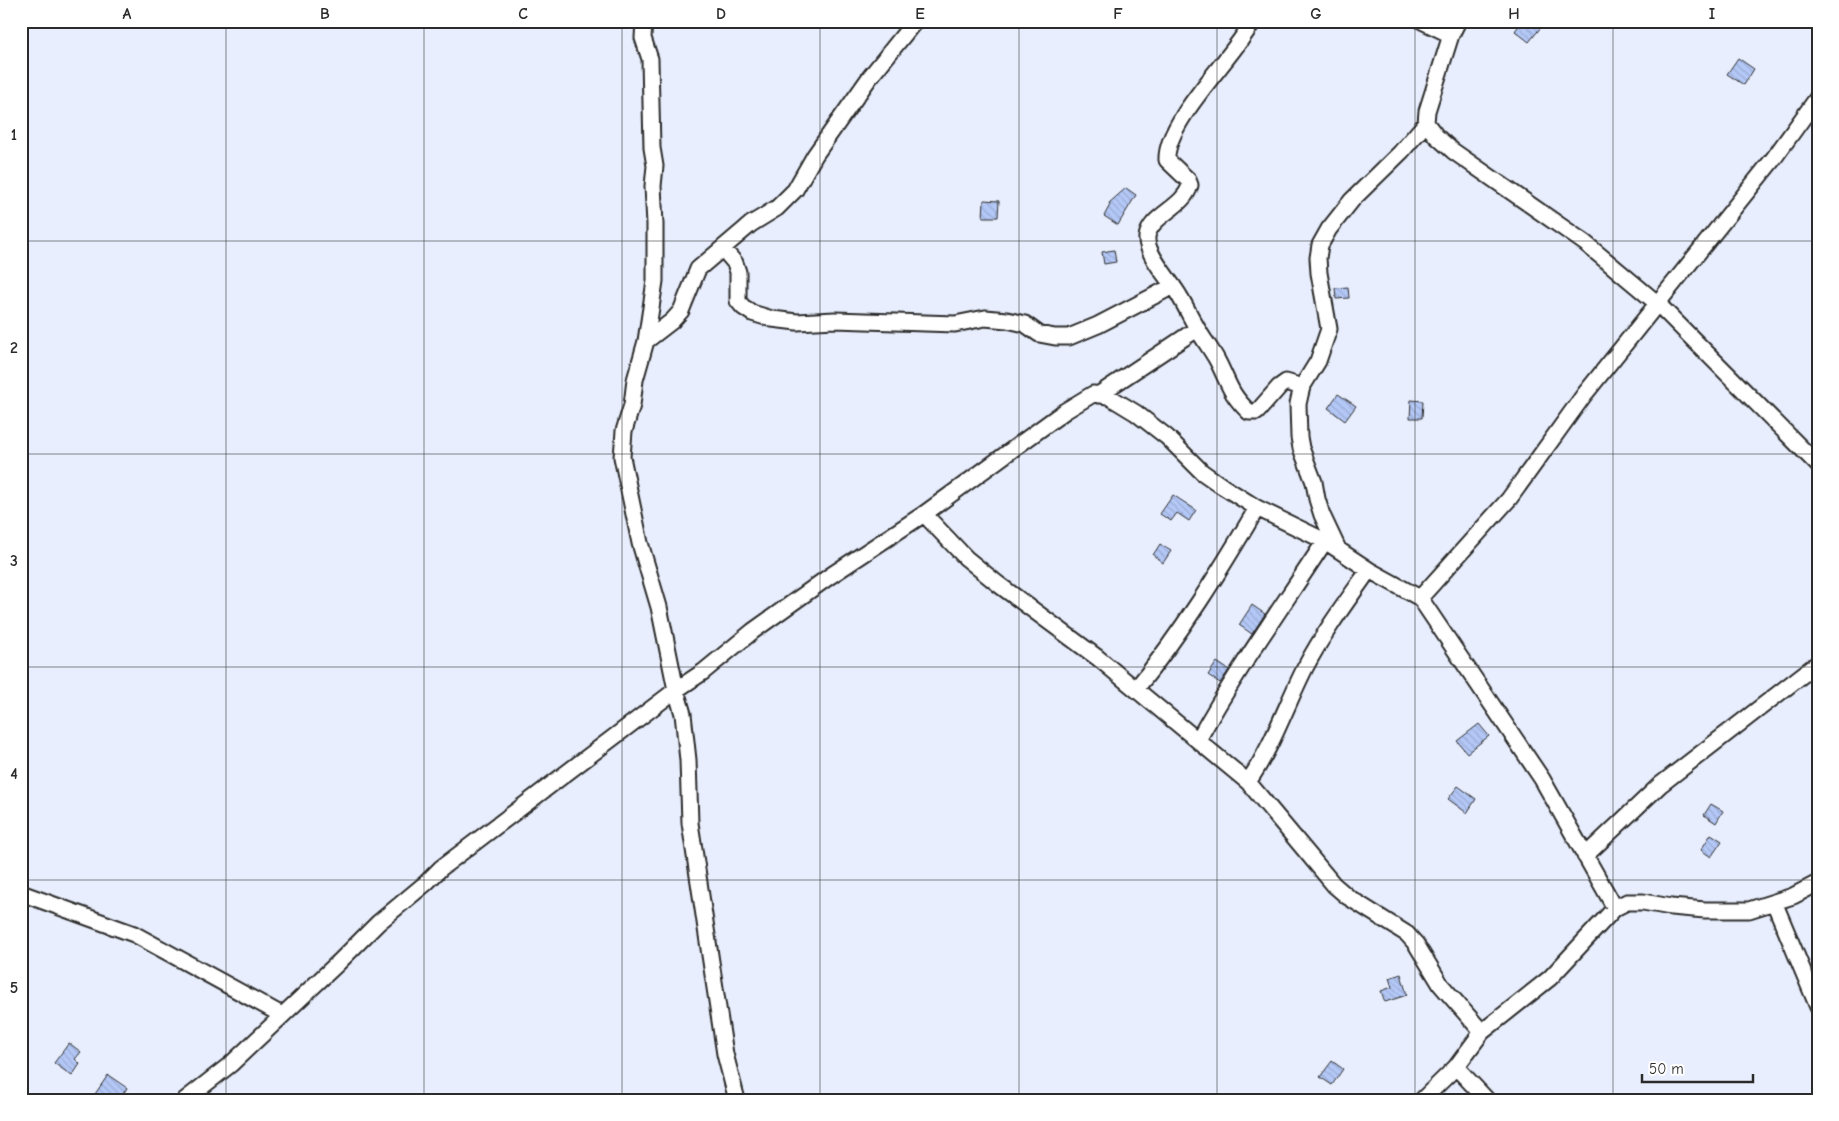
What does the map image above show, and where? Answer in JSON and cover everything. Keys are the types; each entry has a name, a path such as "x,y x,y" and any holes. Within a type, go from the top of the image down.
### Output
{"street":[{"path":"644,21 642,38 650,59 651,140 655,166 653,186 655,281 646,341 635,380 632,405 624,431 622,456 640,543 659,607 676,690 683,714 688,760 690,823 725,1054 737,1100"},
{"path":"646,341 681,311 698,268 751,224 777,208 795,190 815,155 870,77 915,21"},
{"path":"1253,21 1179,123 1167,152 1167,160 1188,180 1190,185 1189,191 1178,204 1153,224 1147,237 1150,250 1217,360 1229,387 1236,398 1250,412 1257,412 1282,383 1286,382 1302,387"},
{"path":"1422,21 1451,35"},
{"path":"1332,545 1312,476 1301,448 1298,404 1302,387 1318,361 1329,329 1319,273 1318,258 1320,245 1329,229 1352,200 1401,152 1426,123 1427,111 1451,35 1458,21"},
{"path":"1420,598 1509,499 1584,395 1774,158 1818,97"},
{"path":"1426,123 1436,136 1453,151 1585,243 1658,304 1818,465"},
{"path":"723,249 735,263 738,272 738,301 743,308 772,319 797,322 835,320 955,324 985,318 1025,324 1040,334 1069,337 1098,325 1173,286"},
{"path":"1098,395 1197,328"},
{"path":"185,1100 231,1064 340,962 378,923 440,868 676,690 703,672 753,631 830,576 924,514 1065,411 1092,394 1108,396 1136,413 1167,437 1202,472 1257,508 1332,545 1368,570 1420,598 1542,779 1615,908"},
{"path":"1136,689 1195,610 1257,508"},
{"path":"924,514 979,569 1098,658 1248,782 1334,885 1348,897 1408,934 1442,985 1482,1032"},
{"path":"1198,740 1249,655 1332,545"},
{"path":"1248,782 1261,764 1274,740 1305,667 1321,638 1368,570"},
{"path":"1585,856 1660,785 1818,663"},
{"path":"1422,1100 1456,1067 1482,1032 1550,978 1615,908 1627,902 1643,902 1705,910 1748,910 1793,896 1818,883"},
{"path":"21,892 134,934 282,1015"},
{"path":"1774,902 1818,1007"},
{"path":"1456,1067 1488,1100"}],"building":[{"path":"1522,21 1546,21 1529,42 1515,31"},
{"path":"1738,58 1754,69 1744,85 1727,74"},
{"path":"1126,188 1136,195 1118,225 1104,216 1110,205 1109,203"},
{"path":"984,200 999,201 998,217 983,217"},
{"path":"1114,250 1116,262 1104,264 1102,252"},
{"path":"1348,287 1349,298 1336,299 1335,288"},
{"path":"1338,394 1356,406 1345,421 1328,408"},
{"path":"1411,400 1423,401 1422,418 1410,418"},
{"path":"1173,495 1196,510 1189,521 1177,513 1171,521 1160,514"},
{"path":"1160,544 1171,551 1163,563 1153,555"},
{"path":"1252,605 1265,614 1252,634 1239,625"},
{"path":"1217,662 1229,670 1220,683 1208,675"},
{"path":"1479,724 1489,736 1467,753 1457,741"},
{"path":"1458,786 1476,799 1467,813 1448,799"},
{"path":"1711,804 1723,811 1716,823 1704,815"},
{"path":"1711,834 1722,841 1711,857 1701,850"},
{"path":"1401,974 1407,995 1385,1002 1381,991 1392,987 1389,978"},
{"path":"69,1043 81,1052 75,1059 80,1064 72,1076 54,1063"},
{"path":"1332,1061 1343,1069 1332,1085 1320,1077"},
{"path":"108,1075 127,1088 119,1100 91,1100"}]}
